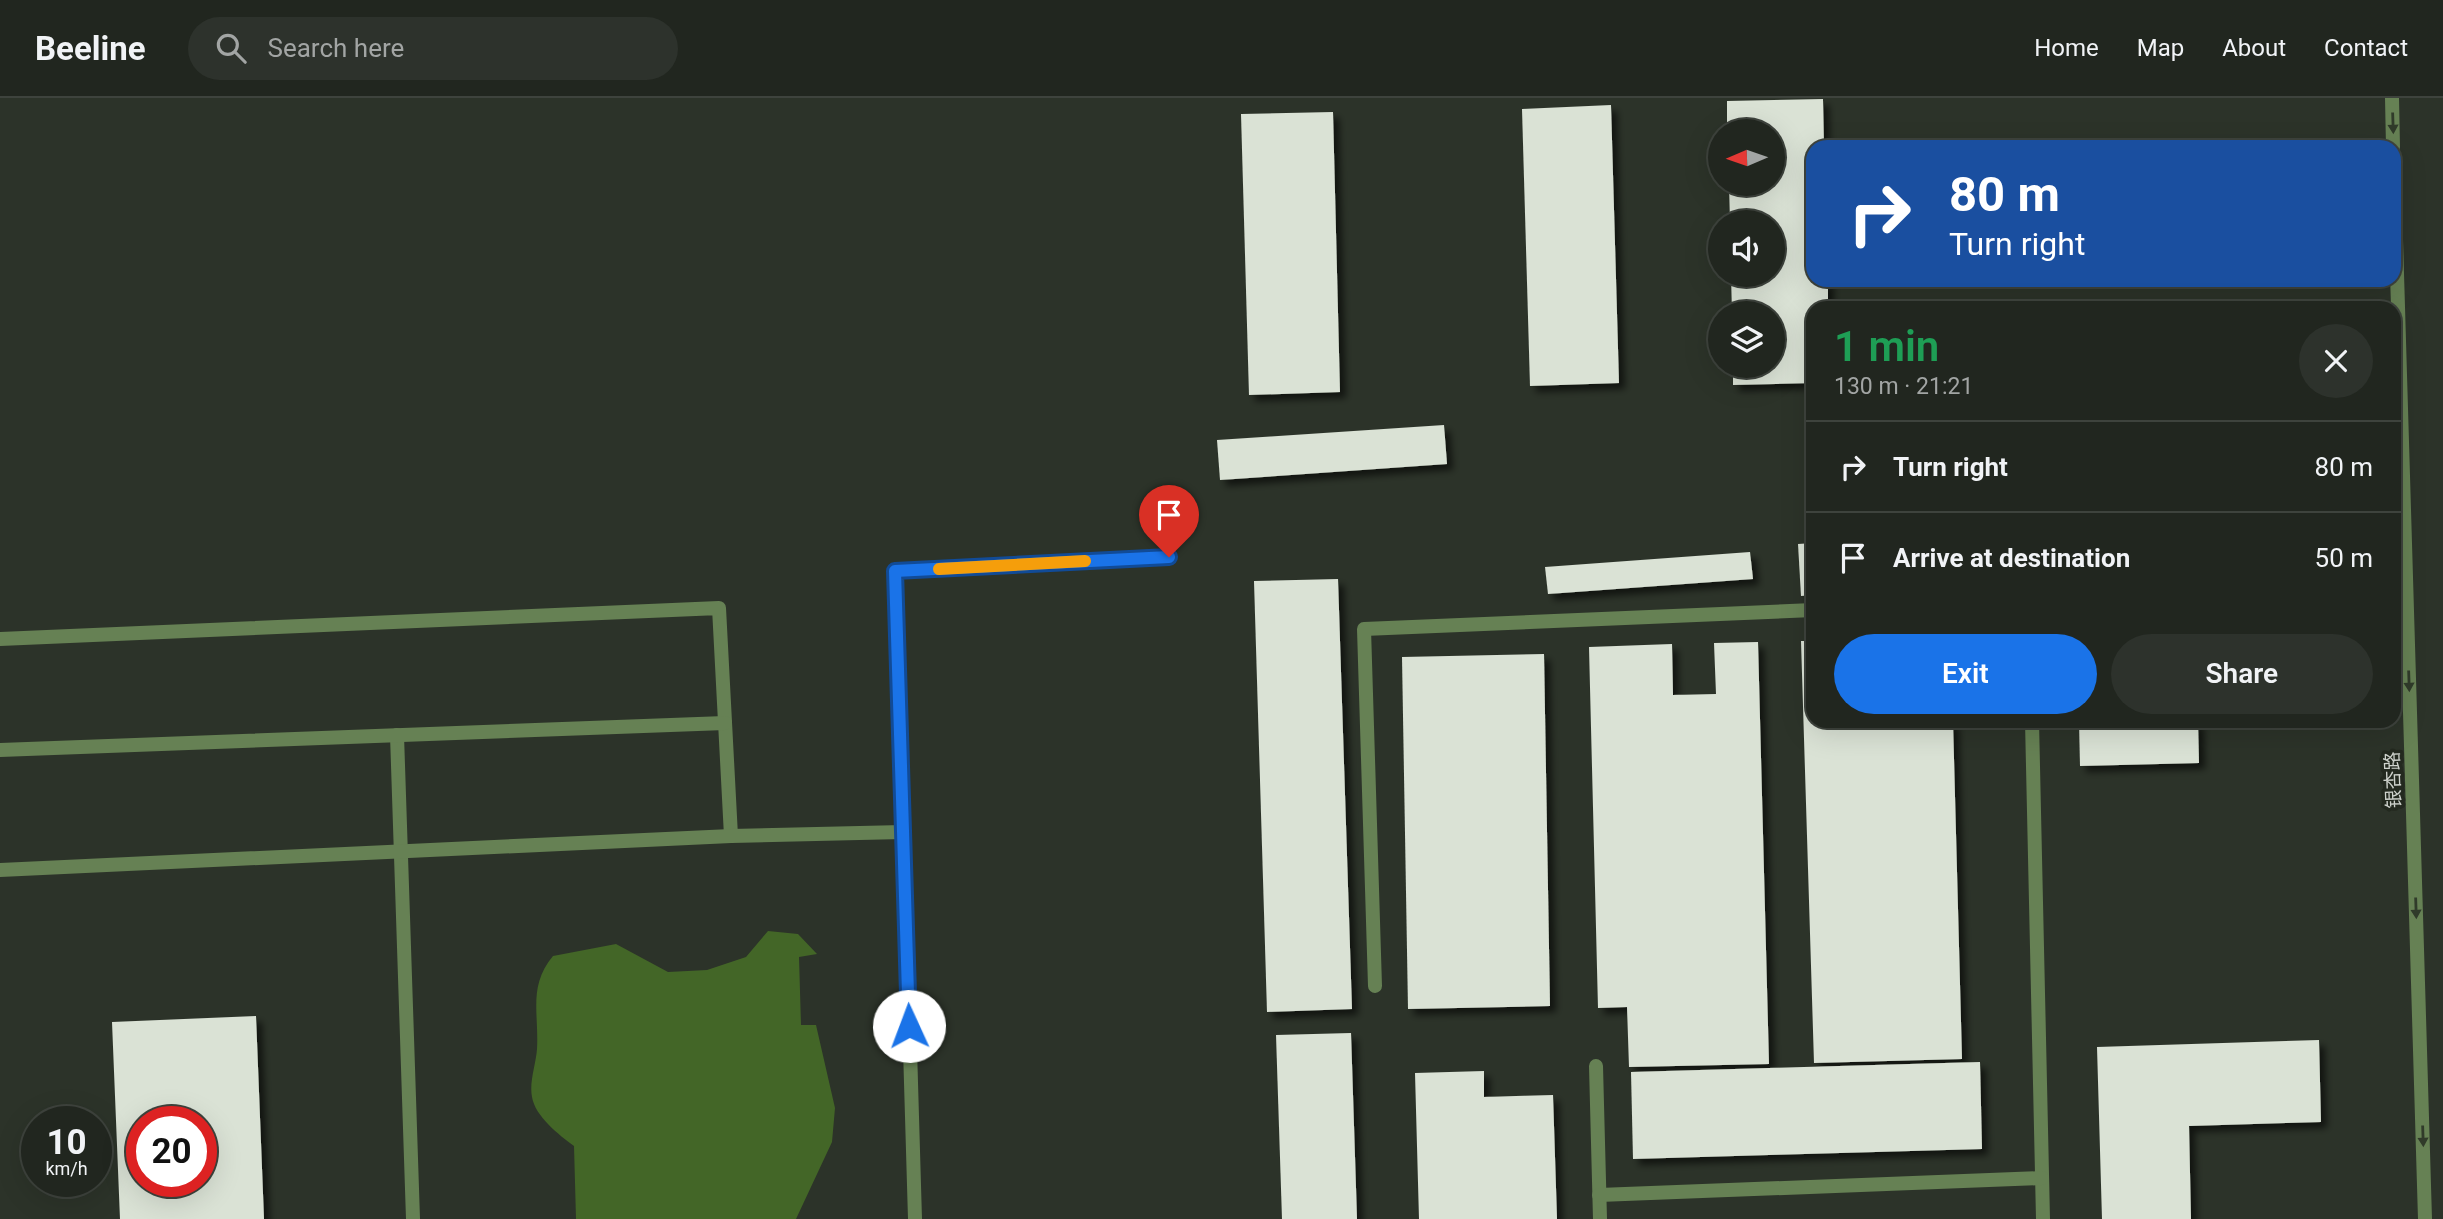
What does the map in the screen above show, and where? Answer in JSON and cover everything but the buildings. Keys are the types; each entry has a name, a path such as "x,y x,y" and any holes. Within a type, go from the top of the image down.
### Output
{"street":[{"path":"2392,98 2393,140"},
{"name":"银杏路","path":"2401,408 2425,1219"},
{"path":"915,1219 895,571 1169,557"},
{"path":"0,639 719,608 731,836"},
{"path":"1375,986 1364,629 1806,610"},
{"path":"0,750 725,723"},
{"path":"2032,728 2043,1219"},
{"path":"397,735 413,1219"},
{"path":"0,870 731,836 903,832"},
{"path":"1596,1066 1600,1219"},
{"path":"1599,1195 2042,1178"}],"shaded area":[{"path":"768,931 798,934 817,954 799,957 801,1025 816,1025 835,1108 832,1142 796,1219 576,1219 574,1146 543,1118 534,1104 531,1091 537,1049 537,989 545,967 553,956 616,944 668,972 707,970 746,957"}],"slow traffic":[{"path":"939,569 1085,561"}],"route":[{"path":"909,1026 895,571 1169,557"}]}
